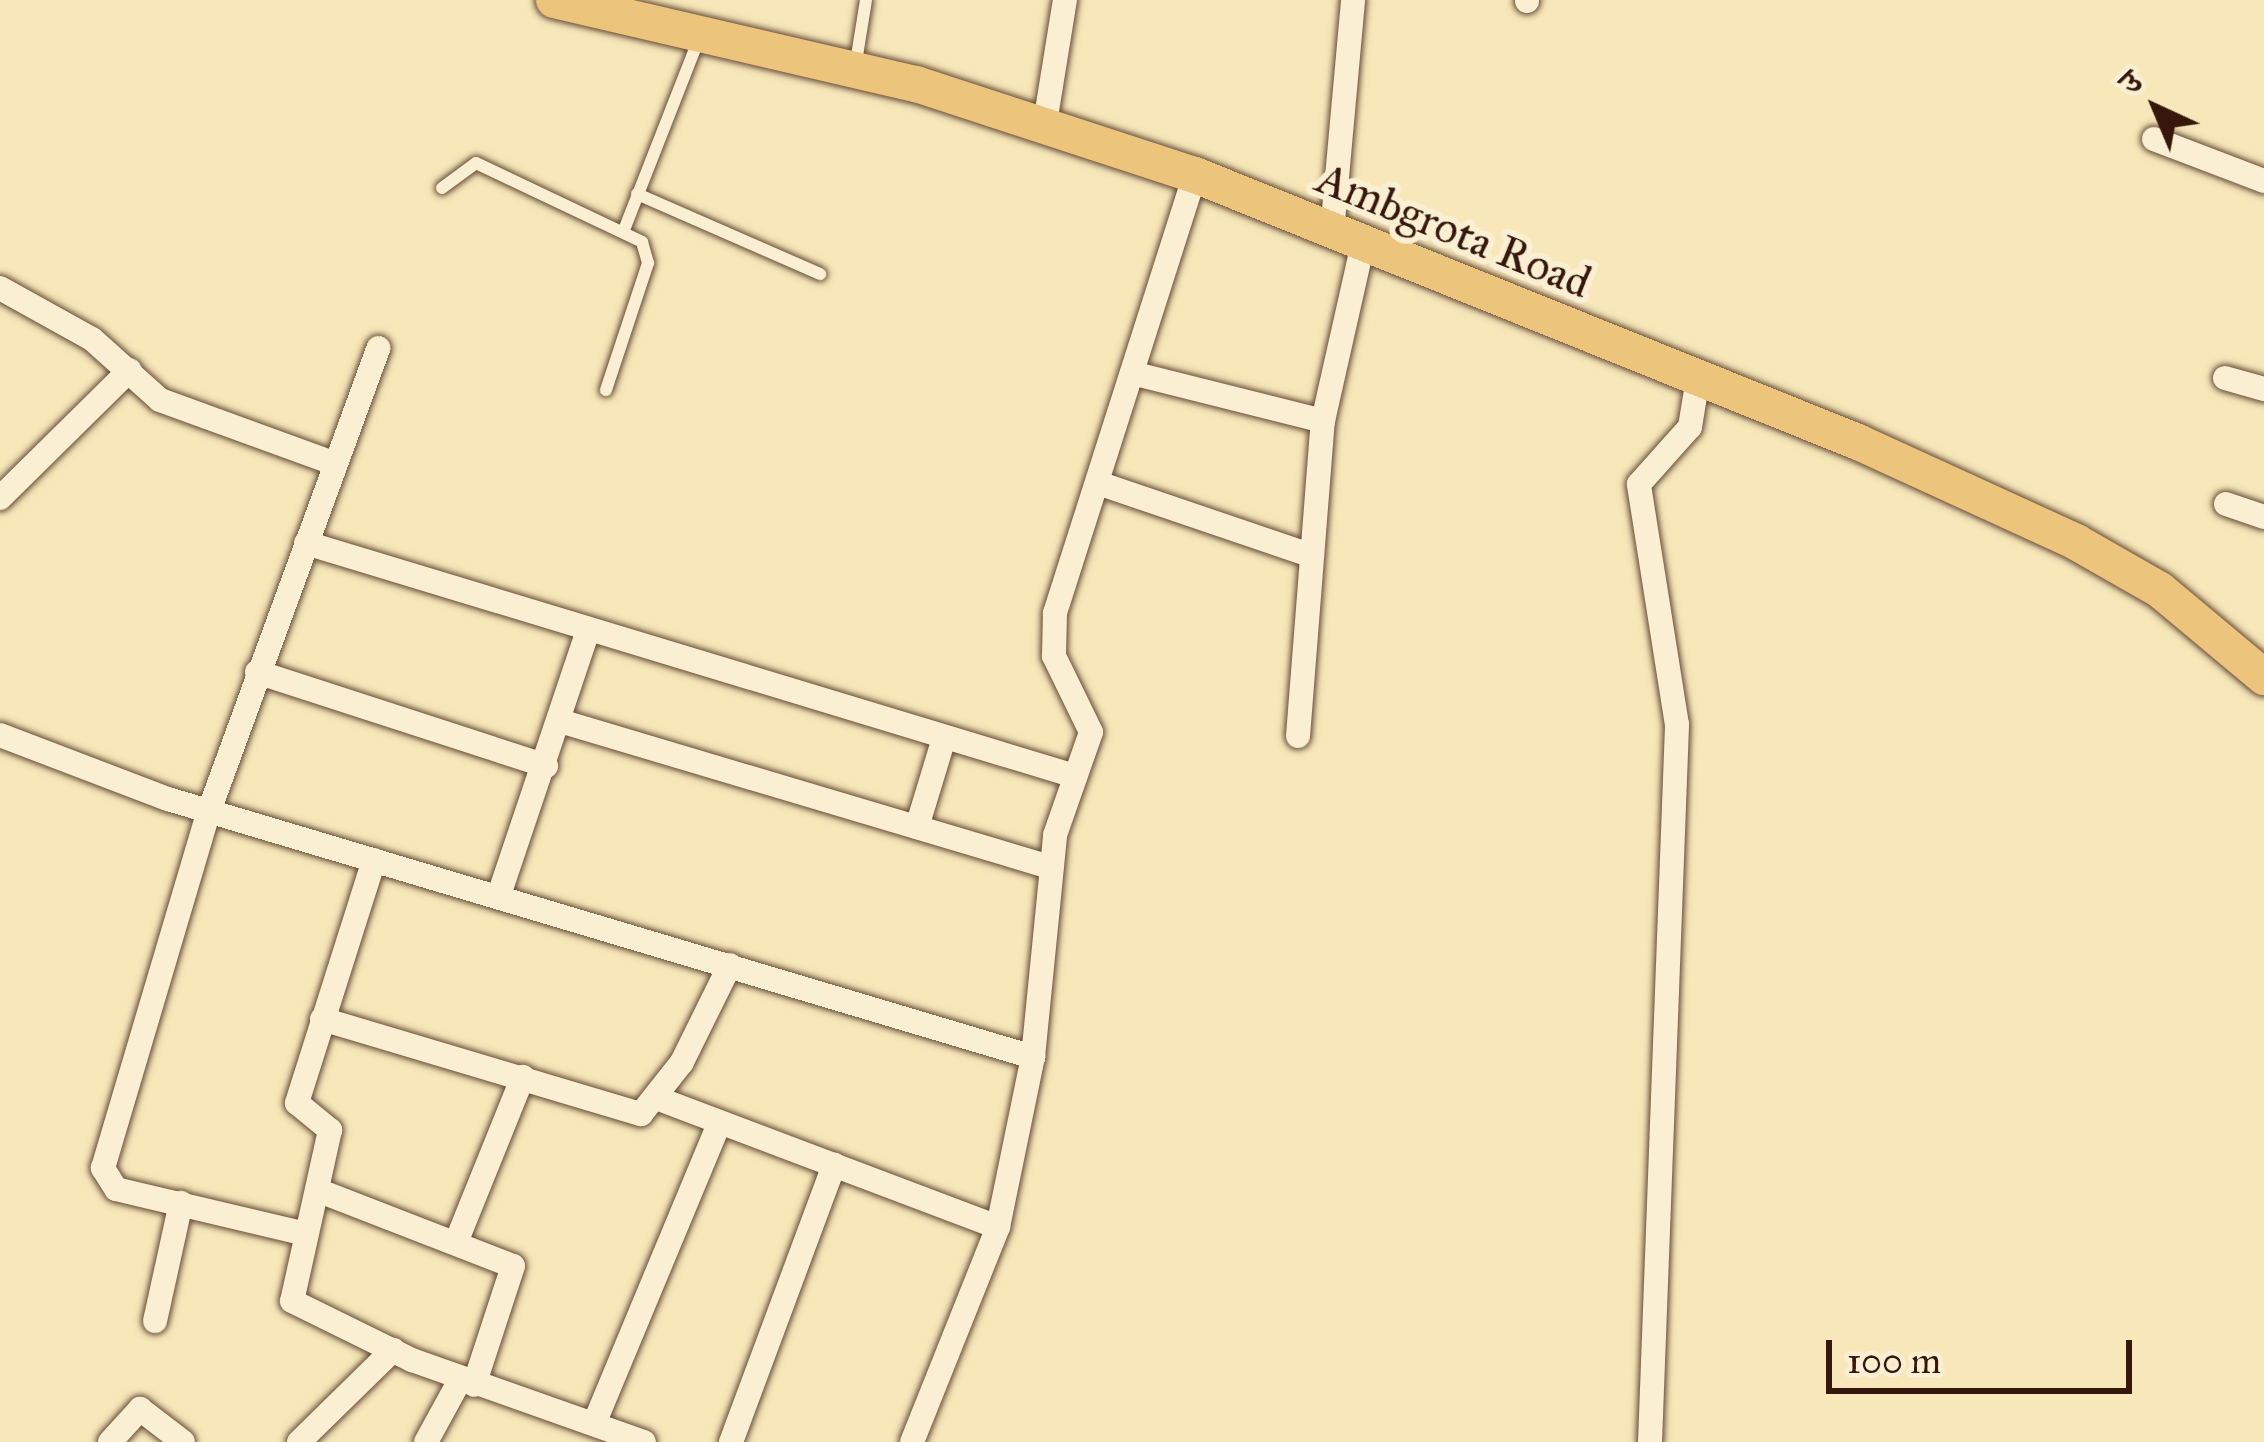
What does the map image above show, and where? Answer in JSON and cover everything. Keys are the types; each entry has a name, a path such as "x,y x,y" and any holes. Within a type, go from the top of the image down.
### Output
{"main road":[{"name":"Ambgrota Road","path":"554,0 700,38 855,69 1045,123 1195,175 1698,378 2118,564 2264,676"}],"street":[{"path":"1045,123 1065,0"},
{"path":"1298,736 1322,422 1347,238 1351,14"},
{"path":"2154,139 2264,181"},
{"path":"913,1442 998,1227 1033,1057 1050,867 1090,719 1051,636 1195,175"},
{"path":"0,288 130,370 182,411 330,462"},
{"path":"306,1234 116,1189 103,1168 209,811 306,543 330,462 378,348"},
{"path":"0,498 130,370"},
{"path":"1132,374 1322,422"},
{"path":"1650,1442 1677,724 1638,497 1653,463 1678,440 1696,414 1698,378"},
{"path":"2225,378 2264,389"},
{"path":"1098,484 1312,556"},
{"path":"2226,504 2264,518"},
{"path":"306,543 1075,776"},
{"path":"499,895 588,631"},
{"path":"257,673 546,766"},
{"path":"560,721 1050,867"},
{"path":"0,735 209,811 1033,1057"},
{"path":"917,827 944,738"},
{"path":"374,860 297,1102 330,1124 306,1234 297,1308 358,1326 393,1351 467,1382 644,1442"},
{"path":"322,1019 632,1114 659,1099 730,964"},
{"path":"457,1240 523,1077"},
{"path":"659,1099 718,1126 998,1227"},
{"path":"594,1424 718,1126"},
{"path":"730,1442 834,1166"},
{"path":"317,1190 504,1256 515,1276 467,1382 426,1442"},
{"path":"154,1321 182,1203"},
{"path":"298,1442 393,1351"},
{"path":"110,1442 140,1409 183,1442"}],"lane":[{"path":"855,69 866,0"},
{"path":"624,230 700,38"},
{"path":"442,188 476,163 624,230 648,263 606,390"},
{"path":"637,194 820,274"}]}
